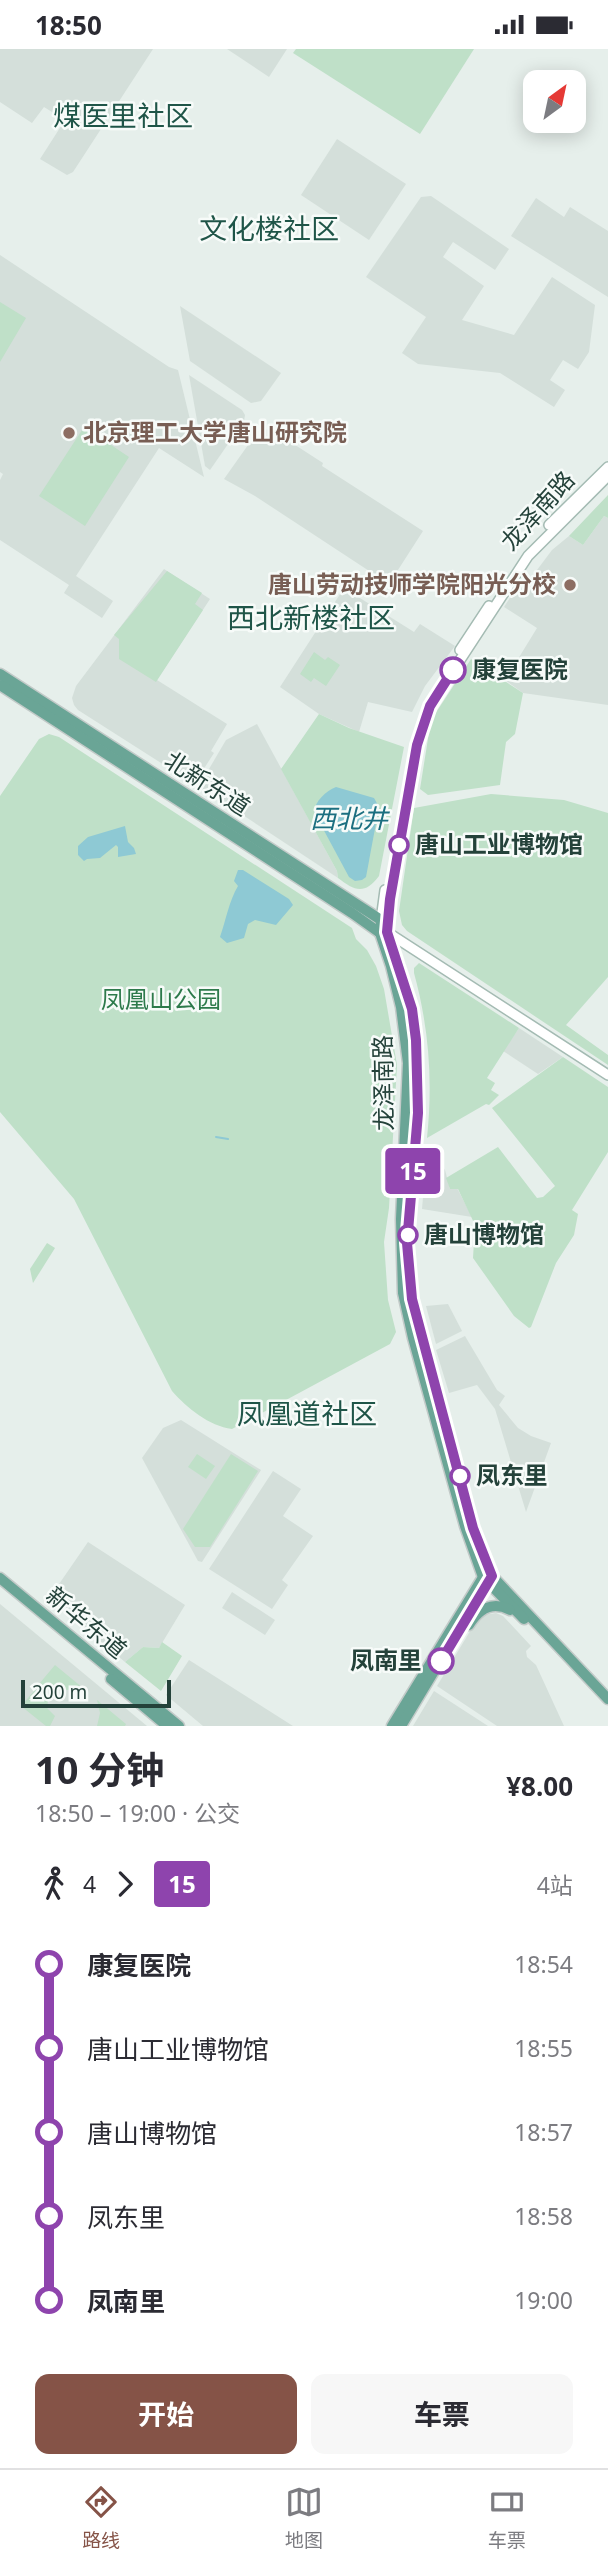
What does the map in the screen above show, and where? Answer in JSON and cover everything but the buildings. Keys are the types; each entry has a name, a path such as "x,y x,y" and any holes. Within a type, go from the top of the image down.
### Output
{"main road":[{"name":"龙泽南路","path":"381,920 413,739 424,705 530,545 608,467"},
{"name":"龙泽南路","path":"608,476 528,556 430,706 417,745 383,933 412,1009 416,1040 418,1113 407,1243 412,1299 473,1528 487,1576 608,1709"},
{"name":"北新东道","path":"0,674 381,920"},
{"name":"北新东道","path":"0,685 608,1075"},
{"path":"381,920 383,933"},
{"name":"龙泽南路","path":"487,1576 608,1699"},
{"path":"401,1726 458,1633 487,1576"},
{"path":"392,1726 487,1576"},
{"name":"新华东道","path":"0,1579 178,1726"},
{"name":"新华东道","path":"0,1586 167,1726"},
{"path":"458,1633 465,1631 477,1613 489,1607 501,1606 522,1617"}],"shaded area":[{"path":"0,49 153,49 73,172 67,175 40,159 65,120 44,107 32,123 0,102"},
{"path":"227,49 287,49 269,77"},
{"path":"337,139 406,184 369,240 301,195"},
{"path":"431,196 509,249 495,270 453,242 443,257 484,286 462,320 514,335 552,277 595,305 589,352 578,369 563,360 550,380 565,390 554,407 500,373 418,364 402,353 426,317 366,277 421,197"},
{"path":"536,198 564,217 570,207 608,231 608,297 511,236"},
{"name":"北京理工大学唐山研究院","path":"0,255 169,367 178,370 204,477 159,448 76,576 113,601 102,618 64,593 69,585 0,540 0,480 3,474 0,472"},
{"path":"180,306 281,373 261,401 251,403 190,361"},
{"path":"189,375 242,410 245,415 244,421 210,470 205,466"},
{"path":"272,430 323,463 322,466 423,531 389,584 255,496 224,479 258,431"},
{"path":"604,516 608,518 608,705 523,693 505,680 537,628 504,607 522,579 528,582 552,550 569,536 583,545"},
{"path":"164,569 210,599 157,680 227,724 211,751 214,753 194,784 78,710 72,698 76,686"},
{"path":"344,588 414,632 420,624 455,646 425,686 412,712 368,702 359,732 319,714 280,687"},
{"path":"257,724 337,871 338,878 199,786 226,740"},
{"path":"519,1028 563,1057 538,1074 503,1051"},
{"path":"426,1162 440,1163 445,1170 450,1189 457,1188 472,1217 422,1209"},
{"path":"448,1304 462,1331 436,1344 426,1306"},
{"path":"465,1336 497,1390 505,1396 499,1405 518,1428 551,1443 526,1512 495,1409 477,1385 449,1393 436,1350"},
{"path":"181,1420 261,1470 202,1562 198,1561 142,1458 163,1428"},
{"path":"273,1471 301,1489 283,1516 313,1536 282,1580 288,1585 272,1609 209,1569"},
{"path":"88,1542 185,1605 159,1648 143,1647 125,1662 60,1607 56,1601 57,1587"},
{"path":"232,1592 275,1620 265,1635 222,1608"},
{"path":"0,1604 147,1726 0,1726"},
{"path":"496,1613 503,1616 531,1646 526,1651 527,1657 536,1665 564,1726 497,1726 437,1686 478,1618"},
{"path":"189,1660 293,1726 203,1726 166,1695"},
{"path":"434,1691 488,1726 413,1726"}],"green space":[{"path":"296,49 474,49 420,134 293,53"},
{"path":"0,302 26,318 0,362"},
{"path":"84,427 129,457 85,526 39,496"},
{"path":"608,495 608,518 604,516 583,545 569,536"},
{"path":"167,571 202,593 195,604 203,610 156,682 119,659 119,639 114,635"},
{"path":"314,652 325,660 328,657 340,665 326,686 314,678 311,682 300,674"},
{"path":"471,659 523,693 515,734 506,742 500,785 428,795 420,789 430,726"},
{"path":"319,714 349,728 404,747 379,876 364,889 349,886 338,878 337,871 281,769"},
{"name":"凤凰山公园","path":"49,734 59,737 352,928 356,939 367,950 376,966 384,989 397,1065 389,1208 384,1242 388,1300 396,1332 390,1344 232,1429 199,1415 172,1391 74,1199 0,1112 0,796 39,739"},
{"name":"唐山工业博物馆","path":"491,794 564,800 608,813 608,977 566,1025 608,1055 608,1065 407,931 402,925 399,911 414,808"},
{"path":"419,963 519,1028 487,1078 495,1083 491,1090 499,1095 489,1105 486,1104 427,1138 430,1096 428,1055 414,973 414,968"},
{"path":"563,1057 608,1087 608,1152 572,1210 578,1214 574,1235 556,1263 529,1328 514,1316 473,1258 475,1225 458,1189 450,1189 446,1178 498,1147 537,1198 543,1197 555,1186 492,1108"},
{"path":"47,1243 55,1248 33,1283 30,1269"},
{"path":"197,1454 215,1466 206,1479 188,1467"},
{"path":"231,1454 258,1471 210,1547 195,1547 183,1529"},
{"path":"162,1642 182,1656 161,1691 125,1662 143,1647 159,1648"},
{"path":"55,1665 83,1688 55,1691 39,1684"},
{"path":"35,1690 48,1701 47,1708 55,1716 50,1726 46,1726 21,1706"},
{"path":"97,1700 126,1724 125,1726 97,1726 100,1713"}],"water":[{"name":"西北井","path":"336,787 374,798 379,807 366,877 362,880 355,881 349,877 314,812 322,797"},
{"path":"125,826 128,842 136,854 118,857 116,845 100,858 84,861 78,855 78,846 88,837"},
{"path":"238,870 243,870 289,899 293,905 276,925 255,920 248,924 244,938 227,943 220,937 238,886 234,881"}],"waterway":[{"path":"216,1137 228,1139"}],"bus line":[{"name":"15","path":"441,1661 492,1576 473,1528 412,1299 407,1243 419,1080 412,1009 387,932 390,899 417,745 430,706 453,670"}],"place":[{"name":"北京理工大学唐山研究院","path":"69,433"},
{"name":"唐山劳动技师学院阳光分校","path":"570,585"},
{"name":"康复医院","path":"453,670"},
{"name":"唐山工业博物馆","path":"399,845"},
{"name":"唐山博物馆","path":"408,1235"},
{"name":"凤东里","path":"460,1476"},
{"name":"凤南里","path":"441,1661"}],"district":[{"name":"煤医里社区","path":"123,116"},
{"name":"文化楼社区","path":"269,229"},
{"name":"西北新楼社区","path":"311,618"},
{"name":"凤凰道社区","path":"307,1414"}]}
